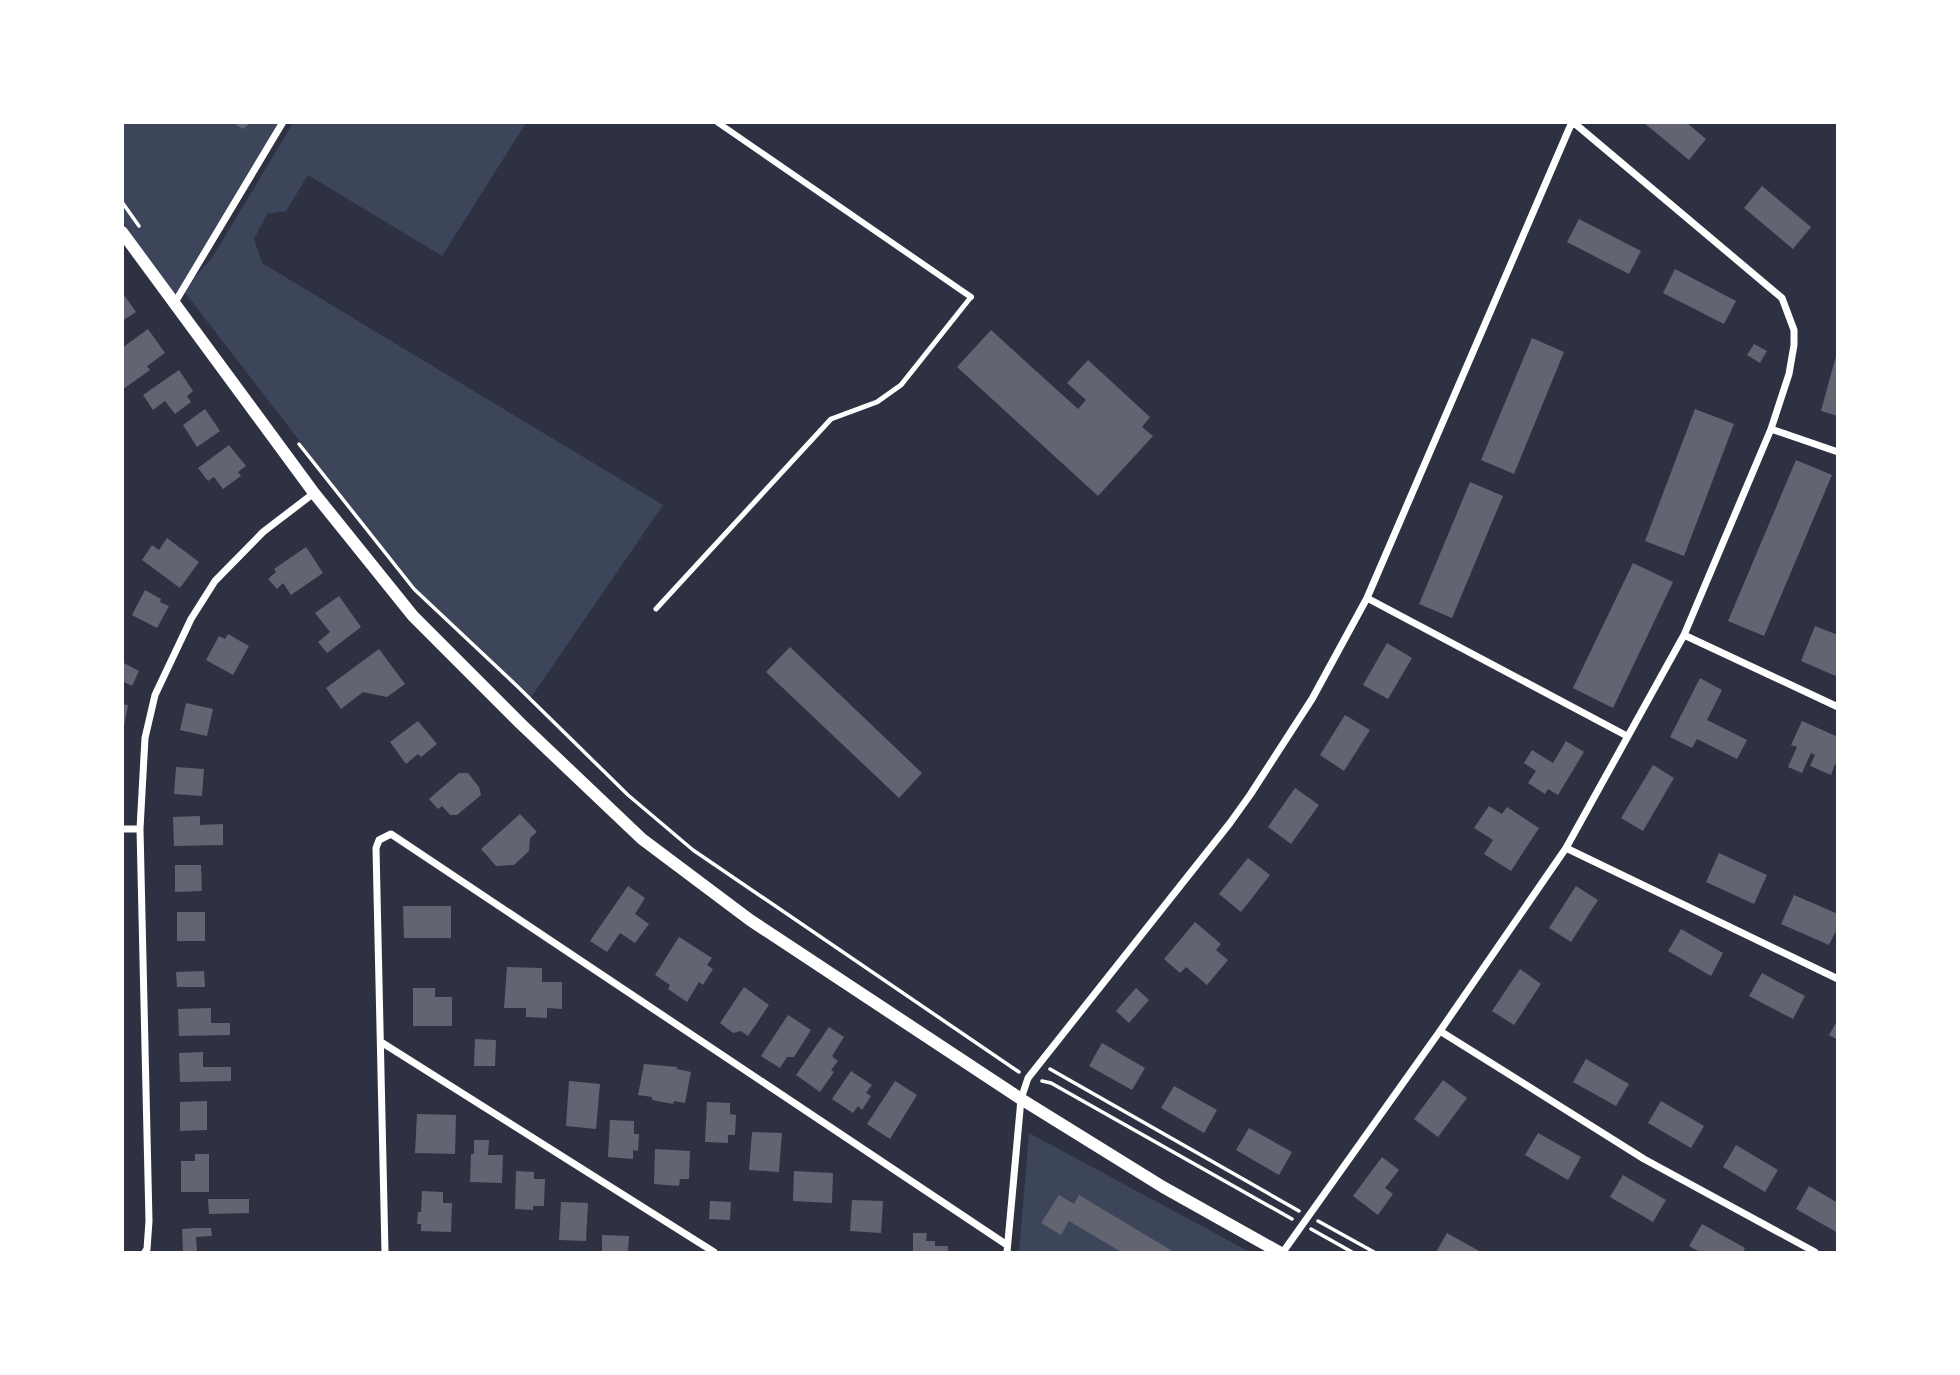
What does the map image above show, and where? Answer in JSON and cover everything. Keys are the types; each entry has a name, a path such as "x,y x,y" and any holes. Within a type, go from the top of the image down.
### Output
{"street":[{"path":"174,304 283,122"},
{"path":"717,122 971,297"},
{"path":"122,232 314,492 414,616 520,724 642,839 750,920 1021,1099 1163,1186 1281,1252 1440,1031 1566,848 1684,635 1771,429 1789,374 1794,330 1782,298 1572,122 1367,598 1311,699 1250,795 1214,844 1028,1078 1021,1099 1007,1249 391,834 379,840 376,848 385,1250 393,1252"},
{"path":"1771,429 1838,452"},
{"path":"145,1252 149,1221 140,829 145,738 155,695 191,619 215,581 263,532 314,492"},
{"path":"1367,598 1627,736"},
{"path":"1684,635 1838,707"},
{"path":"122,829 140,829"},
{"path":"1566,848 1838,979"},
{"path":"1440,1031 1644,1159 1815,1252"},
{"path":"381,1042 714,1252"}],"lane":[{"path":"656,609 831,419 877,402 901,385 971,297"}],"path":[{"path":"122,202 145,235"},
{"path":"294,437 414,589 628,795 693,850 1028,1078 1051,1083 1352,1252"},
{"path":"1039,1063 1374,1252"}],"shaded area":[{"path":"123,123 283,123 187,285 212,258 293,123 526,123 442,256 308,175 286,211 267,214 254,239 262,263 663,505 530,699 414,589 183,290 174,304 123,222"},
{"path":"1029,1133 1250,1252 1019,1252"}],"building":[{"path":"232,122 251,122 243,129"},
{"path":"1643,122 1686,122 1706,139 1689,160"},
{"path":"1762,186 1811,227 1793,249 1744,208"},
{"path":"1579,219 1641,251 1629,274 1567,242"},
{"path":"1675,269 1736,301 1724,324 1663,293"},
{"path":"122,292 136,312 122,321"},
{"path":"148,329 165,353 147,366 150,370 122,390 122,348"},
{"path":"991,330 1078,409 1086,400 1067,383 1088,360 1150,417 1142,427 1153,436 1098,496 957,367"},
{"path":"1532,338 1564,352 1514,474 1481,460"},
{"path":"1754,344 1767,351 1760,363 1747,355"},
{"path":"1838,352 1838,416 1821,411"},
{"path":"179,370 193,391 187,396 191,402 175,414 165,401 153,410 143,395"},
{"path":"205,409 220,431 197,447 183,425"},
{"path":"1695,409 1734,424 1684,556 1645,541"},
{"path":"229,445 246,466 238,472 241,476 223,489 214,477 208,481 198,468"},
{"path":"1796,460 1832,475 1764,636 1728,621"},
{"path":"1470,482 1503,496 1452,618 1419,604"},
{"path":"167,538 199,562 180,588 142,560 152,545 159,550"},
{"path":"306,547 323,573 291,595 283,583 277,589 268,579 276,572 274,569"},
{"path":"1633,563 1673,582 1613,708 1573,688"},
{"path":"145,590 169,606 157,628 132,615"},
{"path":"339,596 361,627 327,653 318,642 330,632 315,613"},
{"path":"1815,626 1838,635 1838,677 1801,661"},
{"path":"228,634 249,646 233,675 206,660 219,636 225,639"},
{"path":"1387,643 1412,658 1388,699 1363,685"},
{"path":"790,647 922,773 899,798 766,672"},
{"path":"379,649 405,684 387,697 363,692 341,709 326,688"},
{"path":"122,662 139,671 132,686 122,681"},
{"path":"1700,678 1722,690 1707,720 1747,740 1737,759 1697,739 1692,748 1670,737"},
{"path":"186,703 213,709 207,736 180,730"},
{"path":"122,704 128,705 124,726 122,725"},
{"path":"1345,715 1370,730 1344,771 1320,755"},
{"path":"418,721 437,744 421,757 418,754 406,764 390,742"},
{"path":"1802,721 1838,737 1838,765 1835,764 1831,775 1810,766 1815,755 1811,753 1802,773 1788,767 1797,747 1791,745"},
{"path":"1566,741 1584,752 1558,795 1548,789 1545,794 1528,783 1536,771 1524,763 1532,750 1553,763"},
{"path":"1653,765 1674,778 1643,831 1621,818"},
{"path":"176,767 204,769 202,796 174,794"},
{"path":"459,773 468,773 479,787 481,795 457,815 450,815 442,806 438,809 429,799"},
{"path":"1295,788 1319,805 1291,844 1268,827"},
{"path":"1489,806 1502,814 1507,807 1539,828 1511,871 1484,854 1493,840 1474,828"},
{"path":"520,814 537,832 530,838 529,851 514,865 496,866 481,849"},
{"path":"200,816 200,825 223,824 223,845 174,846 173,817"},
{"path":"1719,853 1767,875 1754,904 1706,882"},
{"path":"1248,858 1270,875 1241,912 1219,894"},
{"path":"175,865 201,865 202,891 175,892"},
{"path":"628,886 645,898 635,914 649,924 635,943 620,933 607,952 590,941"},
{"path":"1576,886 1598,900 1571,942 1549,928"},
{"path":"1794,895 1838,914 1838,927 1829,945 1781,924"},
{"path":"403,906 451,906 451,938 404,938"},
{"path":"177,912 205,912 205,941 177,941"},
{"path":"1195,922 1221,944 1216,950 1228,960 1207,985 1186,967 1180,973 1164,959"},
{"path":"1681,929 1723,953 1711,976 1668,951"},
{"path":"679,937 712,958 707,965 713,969 703,985 699,982 687,1002 668,989 670,985 655,975"},
{"path":"507,967 542,968 542,982 562,982 562,1009 547,1008 547,1018 526,1017 526,1008 504,1008"},
{"path":"1520,969 1541,984 1514,1025 1492,1011"},
{"path":"204,971 205,987 177,987 176,972"},
{"path":"1762,973 1805,996 1793,1019 1749,996"},
{"path":"744,987 769,1005 748,1036 741,1031 733,1033 720,1023"},
{"path":"413,988 435,988 435,997 452,997 452,1026 413,1026"},
{"path":"1136,988 1149,1000 1129,1023 1116,1011"},
{"path":"211,1008 211,1023 230,1023 230,1035 179,1036 178,1009"},
{"path":"788,1015 811,1030 794,1057 787,1057 780,1068 761,1056"},
{"path":"1838,1019 1838,1040 1829,1035"},
{"path":"829,1027 844,1037 832,1056 838,1061 831,1070 834,1072 820,1092 796,1075"},
{"path":"475,1039 496,1040 495,1066 474,1066"},
{"path":"1102,1043 1145,1068 1132,1090 1089,1066"},
{"path":"203,1052 203,1067 231,1067 231,1081 180,1082 179,1053"},
{"path":"1586,1059 1629,1084 1616,1106 1573,1082"},
{"path":"644,1064 677,1067 691,1072 685,1103 674,1101 673,1104 638,1095"},
{"path":"851,1071 872,1085 866,1093 871,1096 862,1110 858,1106 853,1113 832,1099"},
{"path":"1443,1080 1467,1098 1438,1137 1414,1119"},
{"path":"569,1081 600,1084 596,1129 566,1126"},
{"path":"895,1081 917,1095 890,1139 867,1124"},
{"path":"1174,1086 1217,1110 1204,1133 1161,1108"},
{"path":"207,1101 207,1130 180,1131 180,1102"},
{"path":"1661,1101 1704,1126 1691,1148 1648,1123"},
{"path":"707,1102 730,1103 730,1114 736,1115 735,1135 728,1135 728,1143 705,1142"},
{"path":"417,1114 456,1115 455,1154 415,1153"},
{"path":"610,1120 634,1121 634,1134 639,1134 638,1151 633,1150 633,1159 608,1157"},
{"path":"1249,1128 1292,1152 1279,1175 1236,1150"},
{"path":"752,1132 782,1133 779,1172 749,1170"},
{"path":"1538,1133 1581,1157 1568,1180 1525,1155"},
{"path":"474,1140 489,1140 488,1155 503,1155 502,1183 470,1182"},
{"path":"1736,1145 1778,1170 1765,1192 1723,1167"},
{"path":"655,1149 690,1151 689,1179 680,1179 679,1186 654,1184"},
{"path":"195,1154 209,1154 209,1192 181,1192 181,1161 195,1161"},
{"path":"1382,1157 1399,1170 1385,1188 1393,1194 1378,1215 1353,1196"},
{"path":"516,1171 534,1172 534,1179 545,1179 544,1206 533,1206 533,1210 515,1209"},
{"path":"794,1171 833,1173 832,1203 793,1201"},
{"path":"1623,1175 1666,1200 1653,1222 1610,1197"},
{"path":"1809,1186 1838,1203 1838,1233 1796,1209"},
{"path":"422,1191 443,1192 443,1203 452,1203 451,1232 421,1231 421,1224 417,1224 418,1212 421,1212"},
{"path":"1059,1195 1074,1204 1079,1195 1174,1252 1121,1252 1069,1221 1061,1235 1041,1223"},
{"path":"208,1199 249,1199 249,1213 209,1214"},
{"path":"852,1200 883,1201 881,1233 850,1231"},
{"path":"710,1201 731,1202 730,1220 709,1219"},
{"path":"561,1202 588,1203 586,1241 559,1240"},
{"path":"1702,1224 1745,1248 1743,1252 1700,1252 1689,1246"},
{"path":"211,1228 212,1236 196,1237 197,1251 183,1251 182,1229"},
{"path":"913,1233 927,1233 926,1241 935,1241 935,1246 948,1246 948,1252 913,1252"},
{"path":"1447,1233 1481,1252 1436,1252"},
{"path":"602,1235 629,1236 628,1252 602,1252"}]}
